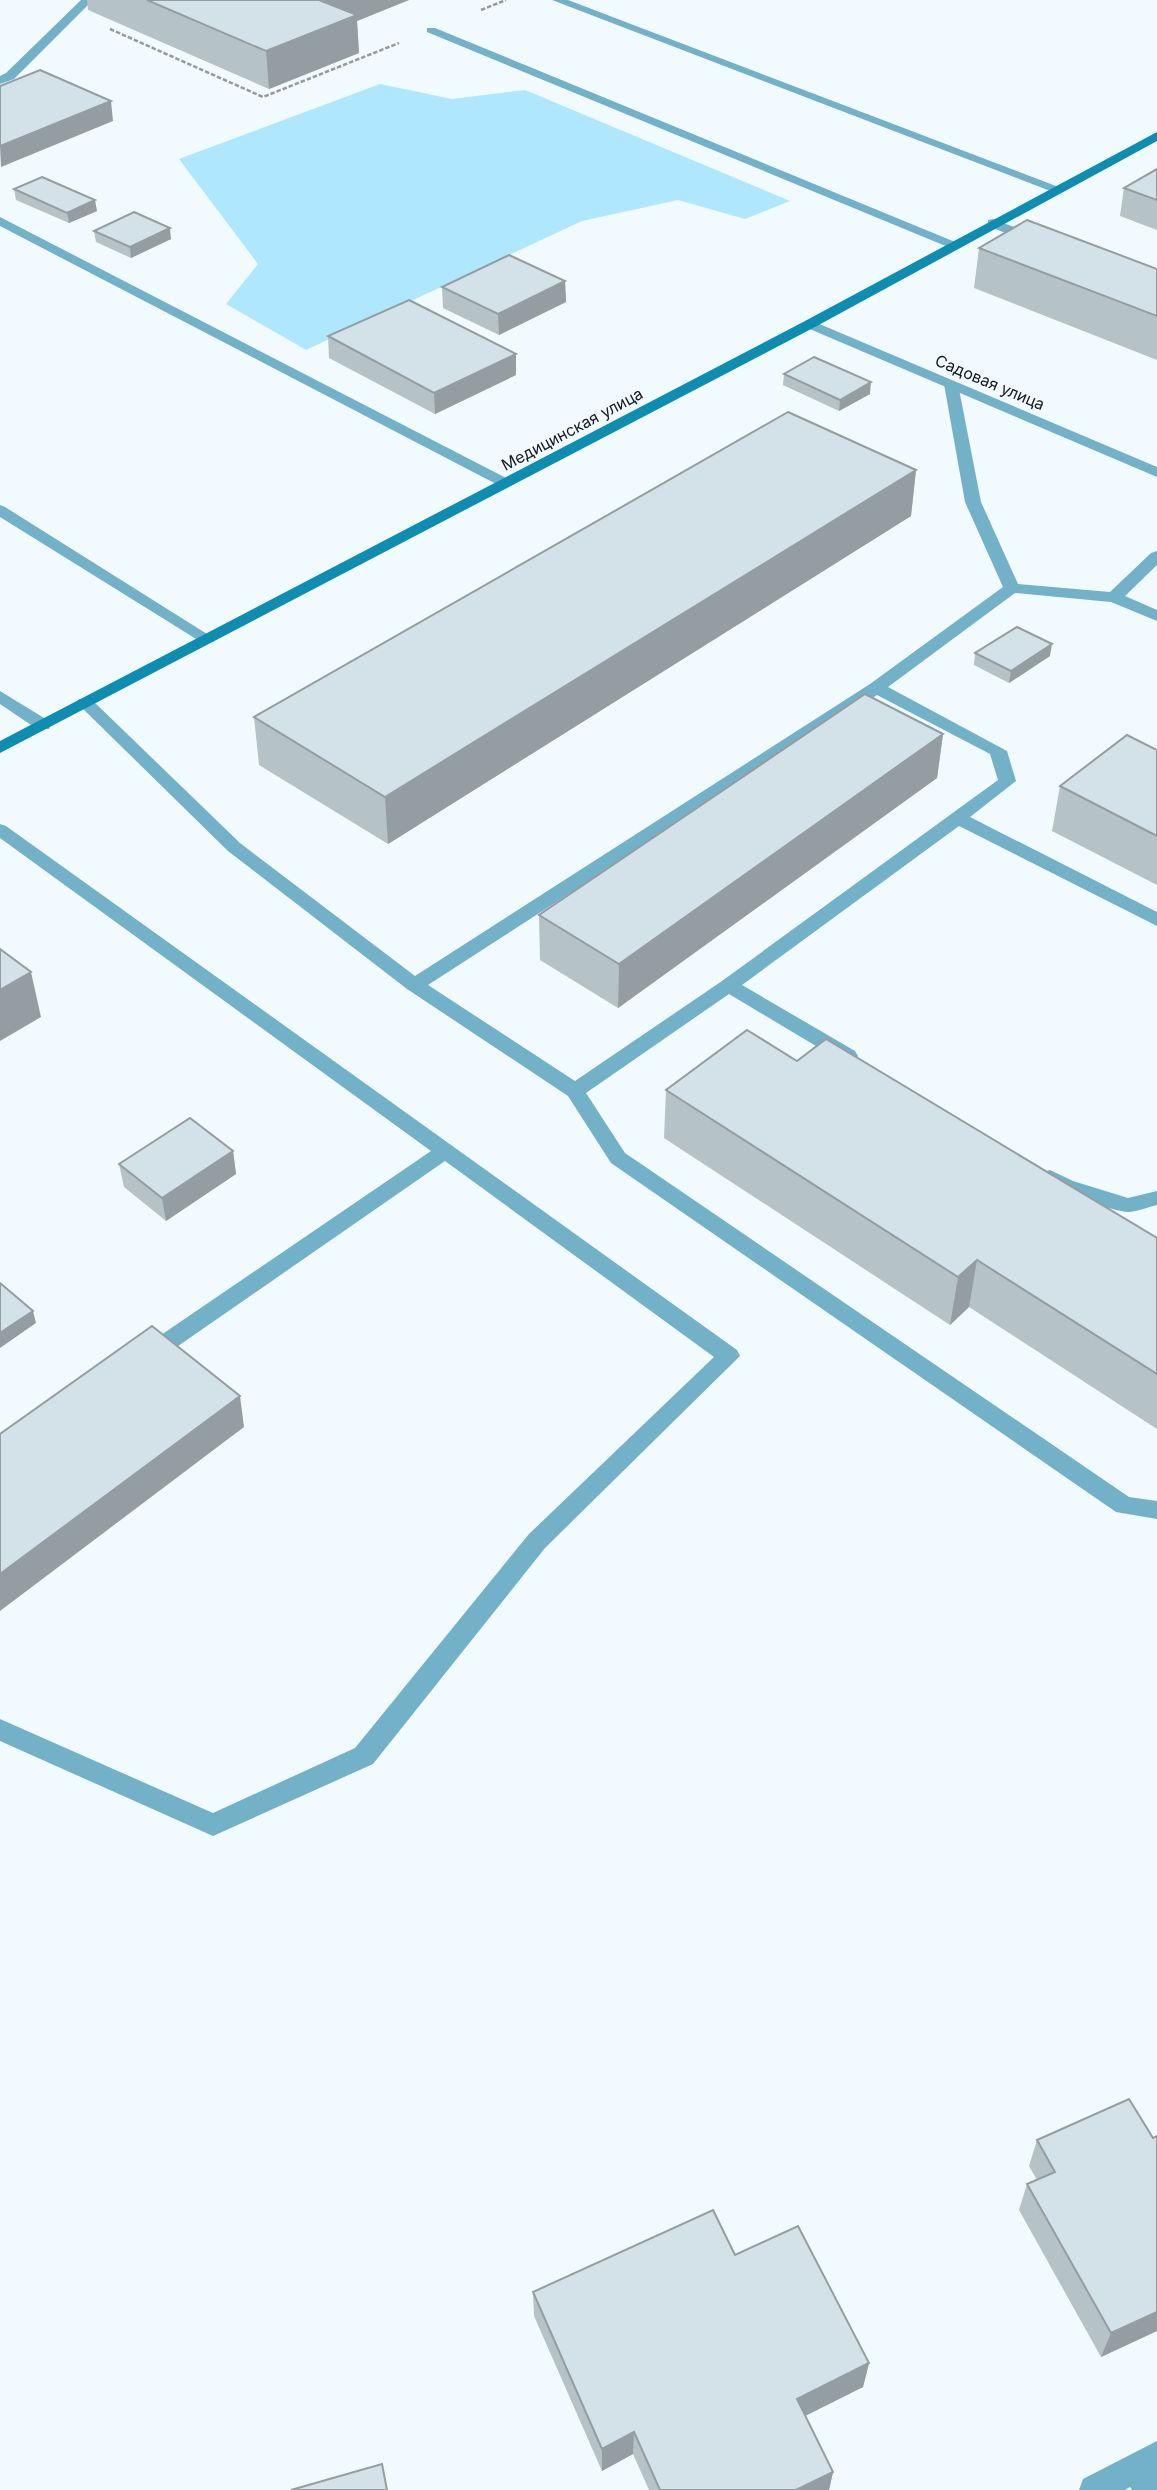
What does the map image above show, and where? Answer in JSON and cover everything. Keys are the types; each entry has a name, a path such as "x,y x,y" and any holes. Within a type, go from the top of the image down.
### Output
{"main road":[{"name":"Медицинская улица","path":"0,748 810,324 953,244 1157,136"}],"street":[{"path":"0,80 10,76 87,0"},
{"path":"558,0 1058,190"},
{"path":"431,30 953,244"},
{"path":"0,221 505,483"},
{"path":"993,223 1048,245"},
{"name":"Садовая улица","path":"810,324 1157,472"},
{"path":"951,384 973,502 1012,588"},
{"path":"0,510 207,639"},
{"path":"1114,597 1157,556"},
{"path":"414,985 876,688 1012,588 1114,597 1157,616"},
{"path":"575,1091 729,985 1007,781 998,751 876,688"},
{"path":"0,696 43,725"},
{"path":"85,703 234,847 414,985 575,1091 618,1158 1124,1505 1157,1510"},
{"path":"958,818 1157,920"},
{"path":"0,830 729,1356 537,1541 364,1756 213,1825 0,1730"},
{"path":"729,985 861,1064"},
{"path":"125,1371 444,1151"},
{"path":"1030,1165 1066,1186 1128,1205 1157,1198"},
{"path":"1094,2490 1148,2472"}],"path":[{"path":"74,13 263,97 506,0"}],"shaded area":[{"path":"380,84 452,99 525,90 790,201 745,219 678,200 582,221 306,350 226,304 258,264 179,159"}],"building":[{"path":"147,0 319,0 357,15 266,51"},
{"path":"40,70 111,101 0,146 0,86"},
{"path":"1157,169 1157,200 1124,188"},
{"path":"42,177 95,200 67,213 14,189"},
{"path":"134,212 170,228 130,247 94,231"},
{"path":"1027,220 1157,269 1157,316 979,248"},
{"path":"509,255 565,281 498,314 442,287"},
{"path":"409,300 516,354 434,393 328,336"},
{"path":"814,357 871,382 840,400 784,374"},
{"path":"788,412 916,470 385,797 254,717"},
{"path":"1017,627 1052,644 1011,671 975,653"},
{"path":"865,694 943,734 619,964 539,915"},
{"path":"1127,735 1157,750 1157,836 1060,786"},
{"path":"0,949 31,972 0,990"},
{"path":"747,1030 797,1061 826,1039 1157,1238 1157,1374 977,1260 958,1277 666,1090"},
{"path":"190,1118 233,1151 162,1198 119,1164"},
{"path":"0,1283 33,1311 0,1333"},
{"path":"152,1326 240,1396 0,1574 0,1434"},
{"path":"1129,2099 1153,2138 1157,2136 1157,2312 1111,2333 1027,2184 1055,2172 1037,2140"},
{"path":"713,2210 735,2255 798,2226 869,2363 797,2399 833,2472 796,2490 660,2490 634,2432 602,2449 533,2292"},
{"path":"382,2464 387,2490 291,2490"}]}
